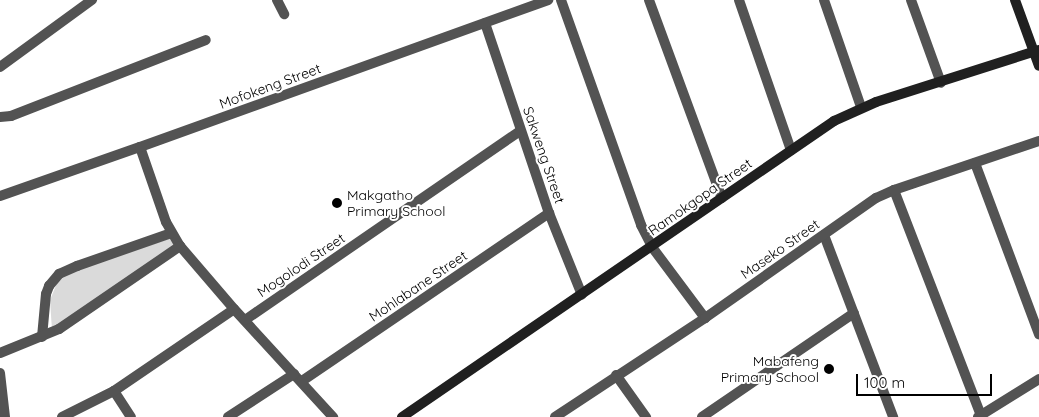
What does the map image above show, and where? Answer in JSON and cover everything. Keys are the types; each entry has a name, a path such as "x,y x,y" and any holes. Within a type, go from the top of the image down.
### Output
{"street":[{"path":"0,67 92,0"},
{"path":"277,0 284,14"},
{"name":"Mofokeng Street","path":"0,196 548,0"},
{"path":"561,0 641,225 652,247 705,318"},
{"path":"649,0 722,198"},
{"path":"739,0 790,150"},
{"path":"824,0 861,107"},
{"path":"912,0 941,83"},
{"path":"1015,0 1036,51 1039,66"},
{"name":"Sakweng Street","path":"485,23 549,214 582,295"},
{"path":"0,117 11,116 206,40"},
{"name":"Ramokgopa Street","path":"402,417 834,121 861,107 941,83 1036,51"},
{"name":"Mogolodi Street","path":"245,320 520,131"},
{"name":"Maseko Street","path":"555,417 705,318 876,198 894,190 1039,141"},
{"path":"140,147 171,233 180,246 234,309 333,417"},
{"path":"975,163 1039,334"},
{"path":"894,190 980,416 1039,379"},
{"name":"Mohlabane Street","path":"228,417 298,378 549,214"},
{"path":"42,337 46,294 49,286 59,274 171,233"},
{"path":"824,235 893,417"},
{"path":"0,352 42,337 73,321 180,246"},
{"path":"62,417 114,391 234,309"},
{"path":"702,417 854,313"},
{"path":"0,373 5,417"},
{"path":"616,375 646,417"},
{"path":"114,391 131,417"}],"shaded area":[{"path":"171,238 175,241 172,249 52,330 50,300 57,283 68,273"}],"place":[{"name":"Makgatho Primary School","path":"337,203"},
{"name":"Mabafeng Primary School","path":"829,369"}]}
